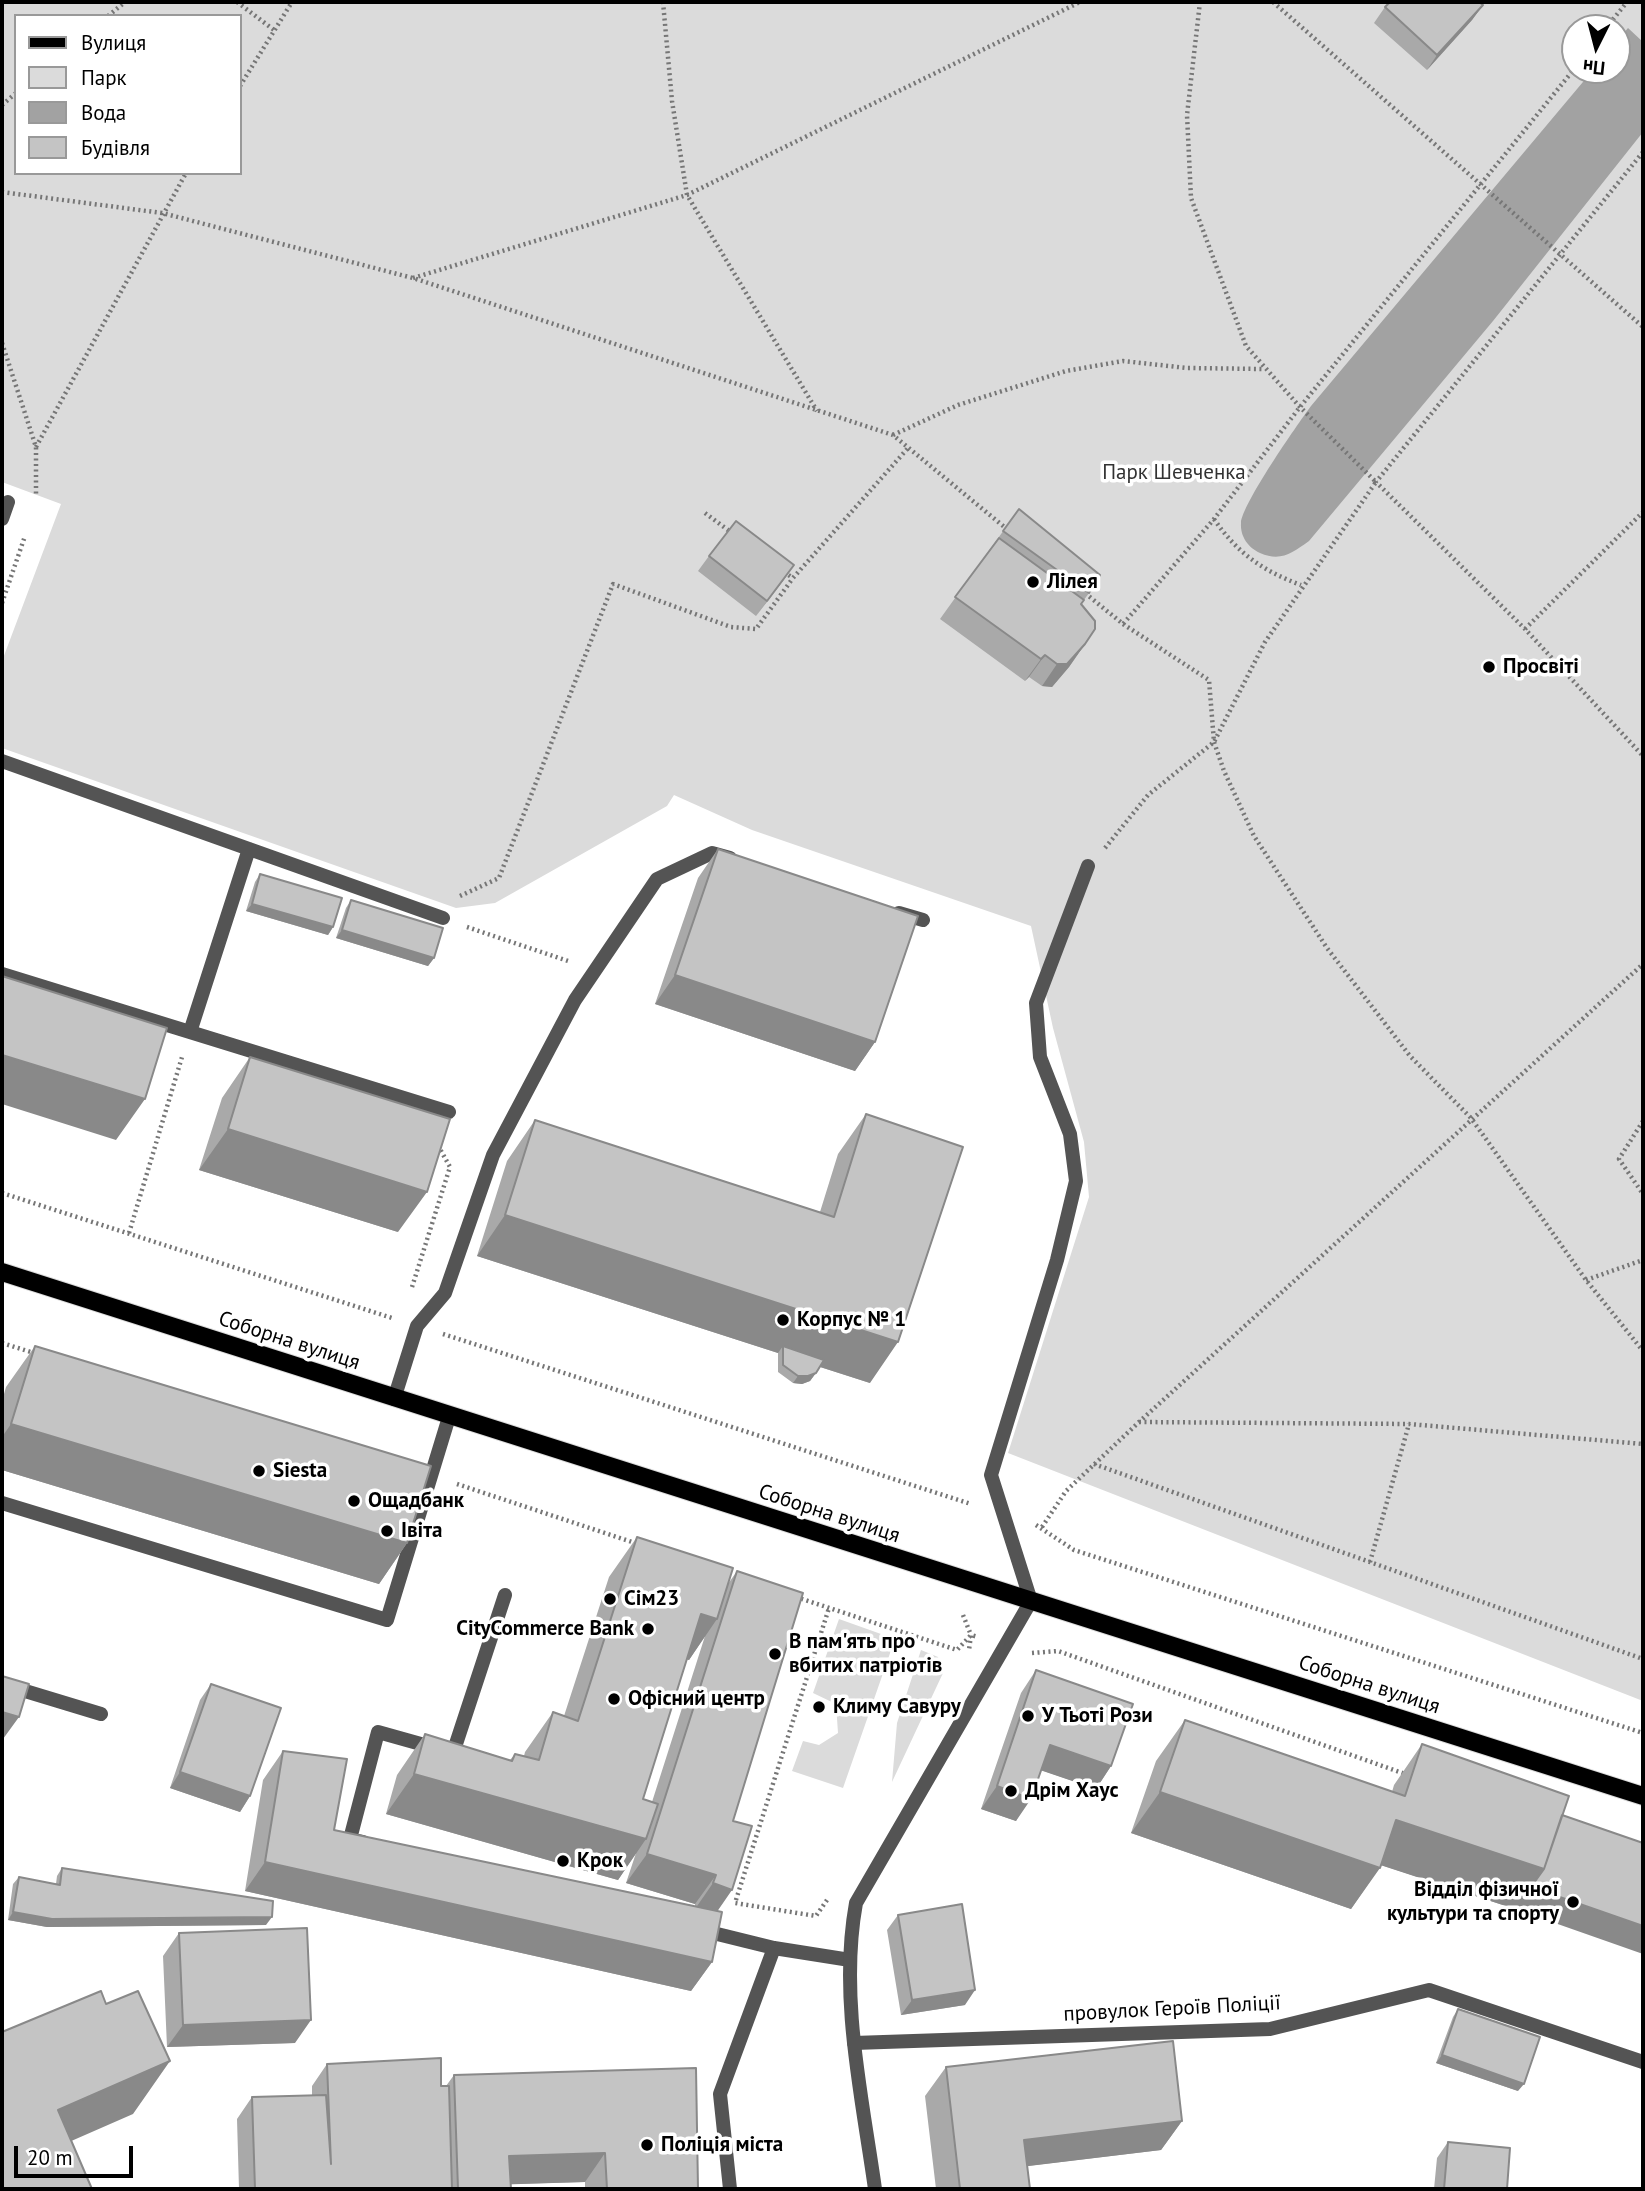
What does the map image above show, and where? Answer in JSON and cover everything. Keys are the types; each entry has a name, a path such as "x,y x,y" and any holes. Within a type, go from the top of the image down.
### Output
{"main road":[{"name":"Соборна вулиця","path":"2,1272 1643,1796"}],"street":[{"path":"2,519 8,502"},
{"path":"2,761 443,918"},
{"path":"190,1032 249,849"},
{"path":"394,1399 417,1326 445,1293 493,1155 575,1000 657,879 712,853 738,861"},
{"path":"875,2189 855,2043 850,1936 856,1903 1031,1601 991,1475 1056,1260 1076,1181 1070,1134 1041,1057 1036,1003 1088,866"},
{"path":"883,908 923,920"},
{"path":"2,974 449,1112"},
{"path":"2,1503 387,1620 449,1416"},
{"path":"377,1846 350,1839 378,1732 453,1754 505,1595"},
{"path":"2,1684 101,1714"},
{"path":"681,1924 774,1948 850,1960"},
{"path":"730,2189 720,2094 774,1948"},
{"name":"провулок Героїв Поліції","path":"855,2043 1270,2029 1429,1990 1643,2062"}],"path":[{"path":"110,14 125,2"},
{"path":"237,2 274,30"},
{"path":"242,83 292,2"},
{"path":"663,2 672,102 687,195 817,412"},
{"path":"413,278 687,195 1080,2"},
{"path":"1200,2 1187,115 1191,198 1246,346 1300,407 1525,629 1643,756"},
{"path":"1273,2 1643,327"},
{"path":"1123,624 1214,519 1300,407 1562,84"},
{"path":"1088,866 1148,795 1214,742 1265,642 1301,585 1376,482 1643,152"},
{"path":"2,343 37,447 162,212 185,175"},
{"path":"2,192 162,212 413,278 893,435 1016,536"},
{"path":"893,435 958,405 1011,386 1077,369 1123,361 1187,368 1264,369"},
{"path":"449,892 462,897 499,878 613,584 731,626 756,629 793,578 908,448"},
{"path":"1525,629 1643,512"},
{"path":"705,513 738,538"},
{"path":"1214,519 1227,539 1248,560 1272,574 1301,585"},
{"path":"782,570 793,578"},
{"path":"1080,589 1123,624 1209,680 1214,742 1224,771 1254,836 1326,948 1410,1055 1471,1118 1586,1280 1643,1351"},
{"path":"443,918 552,956"},
{"path":"1042,1527 1066,1491 1094,1464 1643,964"},
{"path":"129,1234 190,1032"},
{"path":"1643,1121 1619,1159 1643,1194"},
{"path":"401,1321 450,1167 440,1149 429,1145"},
{"path":"2,1193 1042,1527 1074,1550 1643,1733"},
{"path":"1586,1280 1643,1260"},
{"path":"2,1343 41,1355"},
{"path":"1139,1422 1409,1424 1643,1444"},
{"path":"1370,1562 1409,1424"},
{"path":"1094,1464 1643,1659"},
{"path":"430,1475 649,1548"},
{"path":"790,1595 957,1650 971,1635"},
{"path":"829,1608 735,1903 816,1916 831,1894"},
{"path":"963,1615 971,1635 968,1658"},
{"path":"971,1635 982,1638"},
{"path":"1024,1653 1058,1651 1412,1776"}],"green space":[{"name":"Парк Шевченка","path":"2,2 1643,2 1643,1701 1008,1453 1089,1197 1084,1142 1053,1028 1031,926 752,830 674,795 667,806 495,903 456,908 2,748 2,661 61,504 2,482"},
{"path":"839,1619 895,1639 843,1788 792,1771 803,1741 819,1745 838,1733 836,1704 813,1693"},
{"path":"921,1650 938,1657 943,1673 892,1782 897,1723"}],"water":[{"path":"1631,31 1643,42 1643,132 1493,321 1309,541 1292,552 1267,556 1249,545 1242,533 1241,523 1250,499 1311,406 1581,84 1631,84"}],"building":[{"path":"1390,2 1479,2 1483,5 1437,55 1385,7"},
{"path":"1019,509 1100,575 1089,593 1003,531"},
{"path":"736,521 794,565 767,601 709,556"},
{"path":"999,538 1084,600 1081,604 1095,621 1095,629 1067,664 1057,664 1045,655 1041,659 955,597"},
{"path":"718,849 918,916 875,1042 675,975"},
{"path":"260,874 342,898 333,927 252,904"},
{"path":"351,900 443,928 434,958 342,930"},
{"path":"2,976 167,1028 145,1099 2,1055"},
{"path":"250,1057 450,1119 427,1192 228,1129"},
{"path":"866,1114 963,1147 898,1342 505,1215 535,1120 834,1217"},
{"path":"35,1346 431,1466 407,1543 11,1424"},
{"path":"783,1346 824,1360 816,1373 798,1376 783,1365"},
{"name":"Офісний центр","path":"637,1537 733,1568 717,1619 701,1614 643,1799 658,1804 646,1839 414,1774 425,1734 512,1761 515,1754 539,1760 553,1712 578,1721"},
{"path":"737,1571 803,1593 733,1821 752,1826 732,1890 713,1883 716,1875 647,1854"},
{"path":"1036,1670 1133,1704 1111,1766 1050,1745 1031,1799 997,1786"},
{"path":"2,1676 29,1684 19,1717 2,1712"},
{"path":"211,1684 281,1708 250,1796 180,1772"},
{"path":"1185,1720 1405,1796 1422,1744 1569,1796 1544,1869 1396,1820 1380,1868 1160,1792"},
{"path":"283,1751 347,1759 334,1830 722,1912 712,1962 265,1862"},
{"path":"1562,1815 1643,1843 1643,1926 1531,1887 1544,1869"},
{"path":"62,1868 273,1901 272,1917 52,1919 13,1912 19,1877 60,1885"},
{"path":"962,1904 975,1990 912,2000 898,1915"},
{"path":"307,1928 311,2020 183,2025 179,1933"},
{"path":"101,1991 106,2004 138,1991 170,2061 58,2110 92,2189 2,2189 2,2032"},
{"path":"1458,2009 1540,2037 1524,2084 1442,2055"},
{"path":"1173,2041 1182,2121 1024,2140 1030,2189 960,2189 946,2067"},
{"path":"441,2058 441,2086 449,2086 452,2189 255,2189 252,2097 326,2095 331,2164 327,2064"},
{"path":"696,2068 698,2189 607,2189 605,2153 509,2156 511,2189 458,2189 454,2075"},
{"path":"1448,2142 1510,2148 1507,2189 1444,2189"}],"place":[{"name":"Лілея","path":"1033,582"},
{"name":"Просвіті","path":"1489,667"},
{"name":"Корпус № 1","path":"783,1320"},
{"name":"Siesta","path":"259,1471"},
{"name":"Ощадбанк","path":"354,1501"},
{"name":"Івіта","path":"387,1531"},
{"name":"Сім23","path":"610,1599"},
{"name":"CityCommerce Bank","path":"648,1629"},
{"name":"В пам'ять про вбитих патріотів","path":"775,1654"},
{"name":"Офісний центр","path":"614,1699"},
{"name":"Климу Савуру","path":"819,1707"},
{"name":"У Тьоті Рози","path":"1028,1716"},
{"name":"Дрім Хаус","path":"1011,1791"},
{"name":"Крок","path":"563,1861"},
{"name":"Відділ фізичної культури та спорту","path":"1573,1902"},
{"name":"Поліція міста","path":"647,2145"}]}
